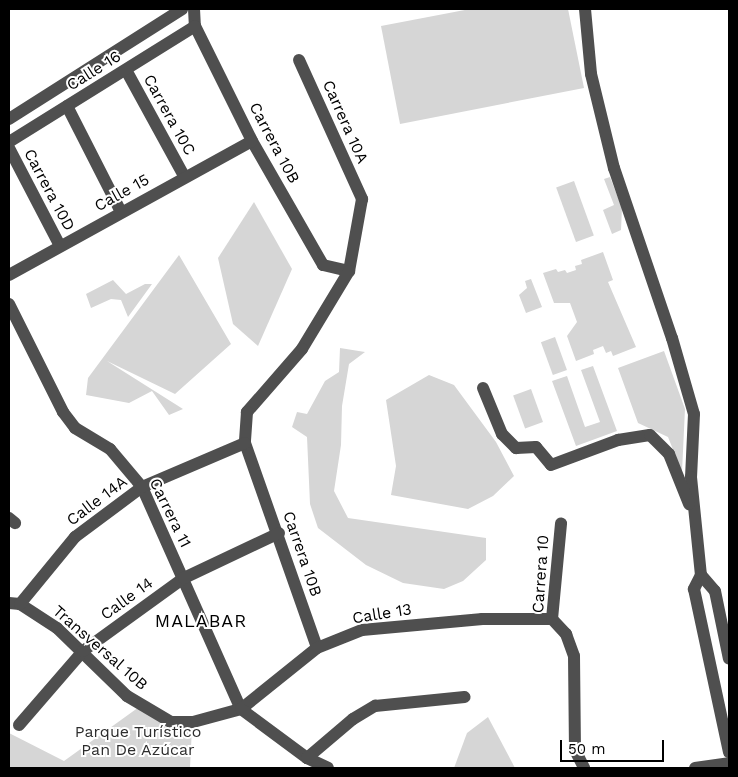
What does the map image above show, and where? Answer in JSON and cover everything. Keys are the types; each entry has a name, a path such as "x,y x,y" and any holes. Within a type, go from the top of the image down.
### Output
{"street":[{"name":"Calle 16","path":"10,114 182,9"},
{"name":"Carrera 10B","path":"194,9 195,26 252,140 323,265 349,271 302,349 247,412 246,443 279,533 317,648"},
{"path":"585,9 591,74 614,168 672,338 694,414 691,477 701,575 694,589 729,752"},
{"name":"Calle 16","path":"9,142 195,26"},
{"name":"Carrera 10A","path":"299,60 362,198 349,271"},
{"name":"Carrera 10C","path":"126,70 184,176"},
{"path":"67,106 121,212"},
{"name":"Carrera 10D","path":"10,114 23,134"},
{"name":"Calle 15","path":"9,275 184,176 252,140"},
{"name":"Carrera 10D","path":"9,148 60,246"},
{"name":"Carrera 11","path":"9,304 63,412 75,428 110,449 142,487 241,709"},
{"path":"483,388 502,434 516,448 536,447 551,466 618,440 650,435 669,454 695,518"},
{"name":"Calle 14A","path":"15,604 75,537 142,487 246,443"},
{"name":"Carrera 10","path":"561,524 552,619 566,634 574,656 575,750 584,768"},
{"name":"Calle 14","path":"19,725 83,651 184,578 279,533"},
{"path":"701,575 715,591 729,658"},
{"name":"Transversal 10B","path":"15,604 57,628 128,696 171,722 193,722 241,709"},
{"name":"Calle 13","path":"241,709 317,648 362,630 482,619 552,619"},
{"path":"308,758 353,719 375,706 465,697"},
{"path":"241,709 308,758 328,768"},
{"path":"695,768 729,763"}],"green space":[{"path":"470,9 568,9 584,88 400,124 381,26"},
{"path":"610,177 622,208 621,230 612,234 603,210 614,205 604,179"},
{"path":"574,181 594,236 576,242 556,187"},
{"path":"254,202 292,269 258,346 233,324 218,258"},
{"path":"603,252 613,280 608,282 636,347 613,356 611,351 606,353 603,346 593,350 594,354 576,361 567,336 577,322 570,303 554,303 543,273 556,269 558,272 565,270 567,273 576,270 575,266 582,264 581,260"},
{"path":"179,255 231,344 175,394 107,361 183,409 169,415 152,391 129,403 86,395 88,378"},
{"path":"531,279 542,307 526,313 519,295 527,288 525,281"},
{"path":"113,280 126,294 145,284 152,284 128,317 121,300 111,299 91,308 86,294"},
{"path":"555,337 567,370 553,375 541,342"},
{"path":"340,348 365,352 349,364 342,406 341,445 334,491 348,518 486,538 486,560 463,581 444,589 403,583 366,565 318,528 310,504 307,437 292,427 297,412 307,414 325,381 339,372"},
{"path":"664,351 685,409 682,472 668,437 638,423 618,368"},
{"path":"593,366 617,431 576,446 552,381 567,376 585,427 600,422 581,370"},
{"path":"429,375 454,385 496,442 514,476 493,496 468,509 391,495 396,466 386,400"},
{"path":"531,389 543,422 525,428 513,395"},
{"name":"Parque Turístico Pan De Azúcar","path":"139,707 173,729 192,727 190,768 9,768 9,733 64,761"},
{"path":"488,717 515,768 454,768 467,733"}],"district":[{"name":"MALABAR","path":"201,621"}]}
